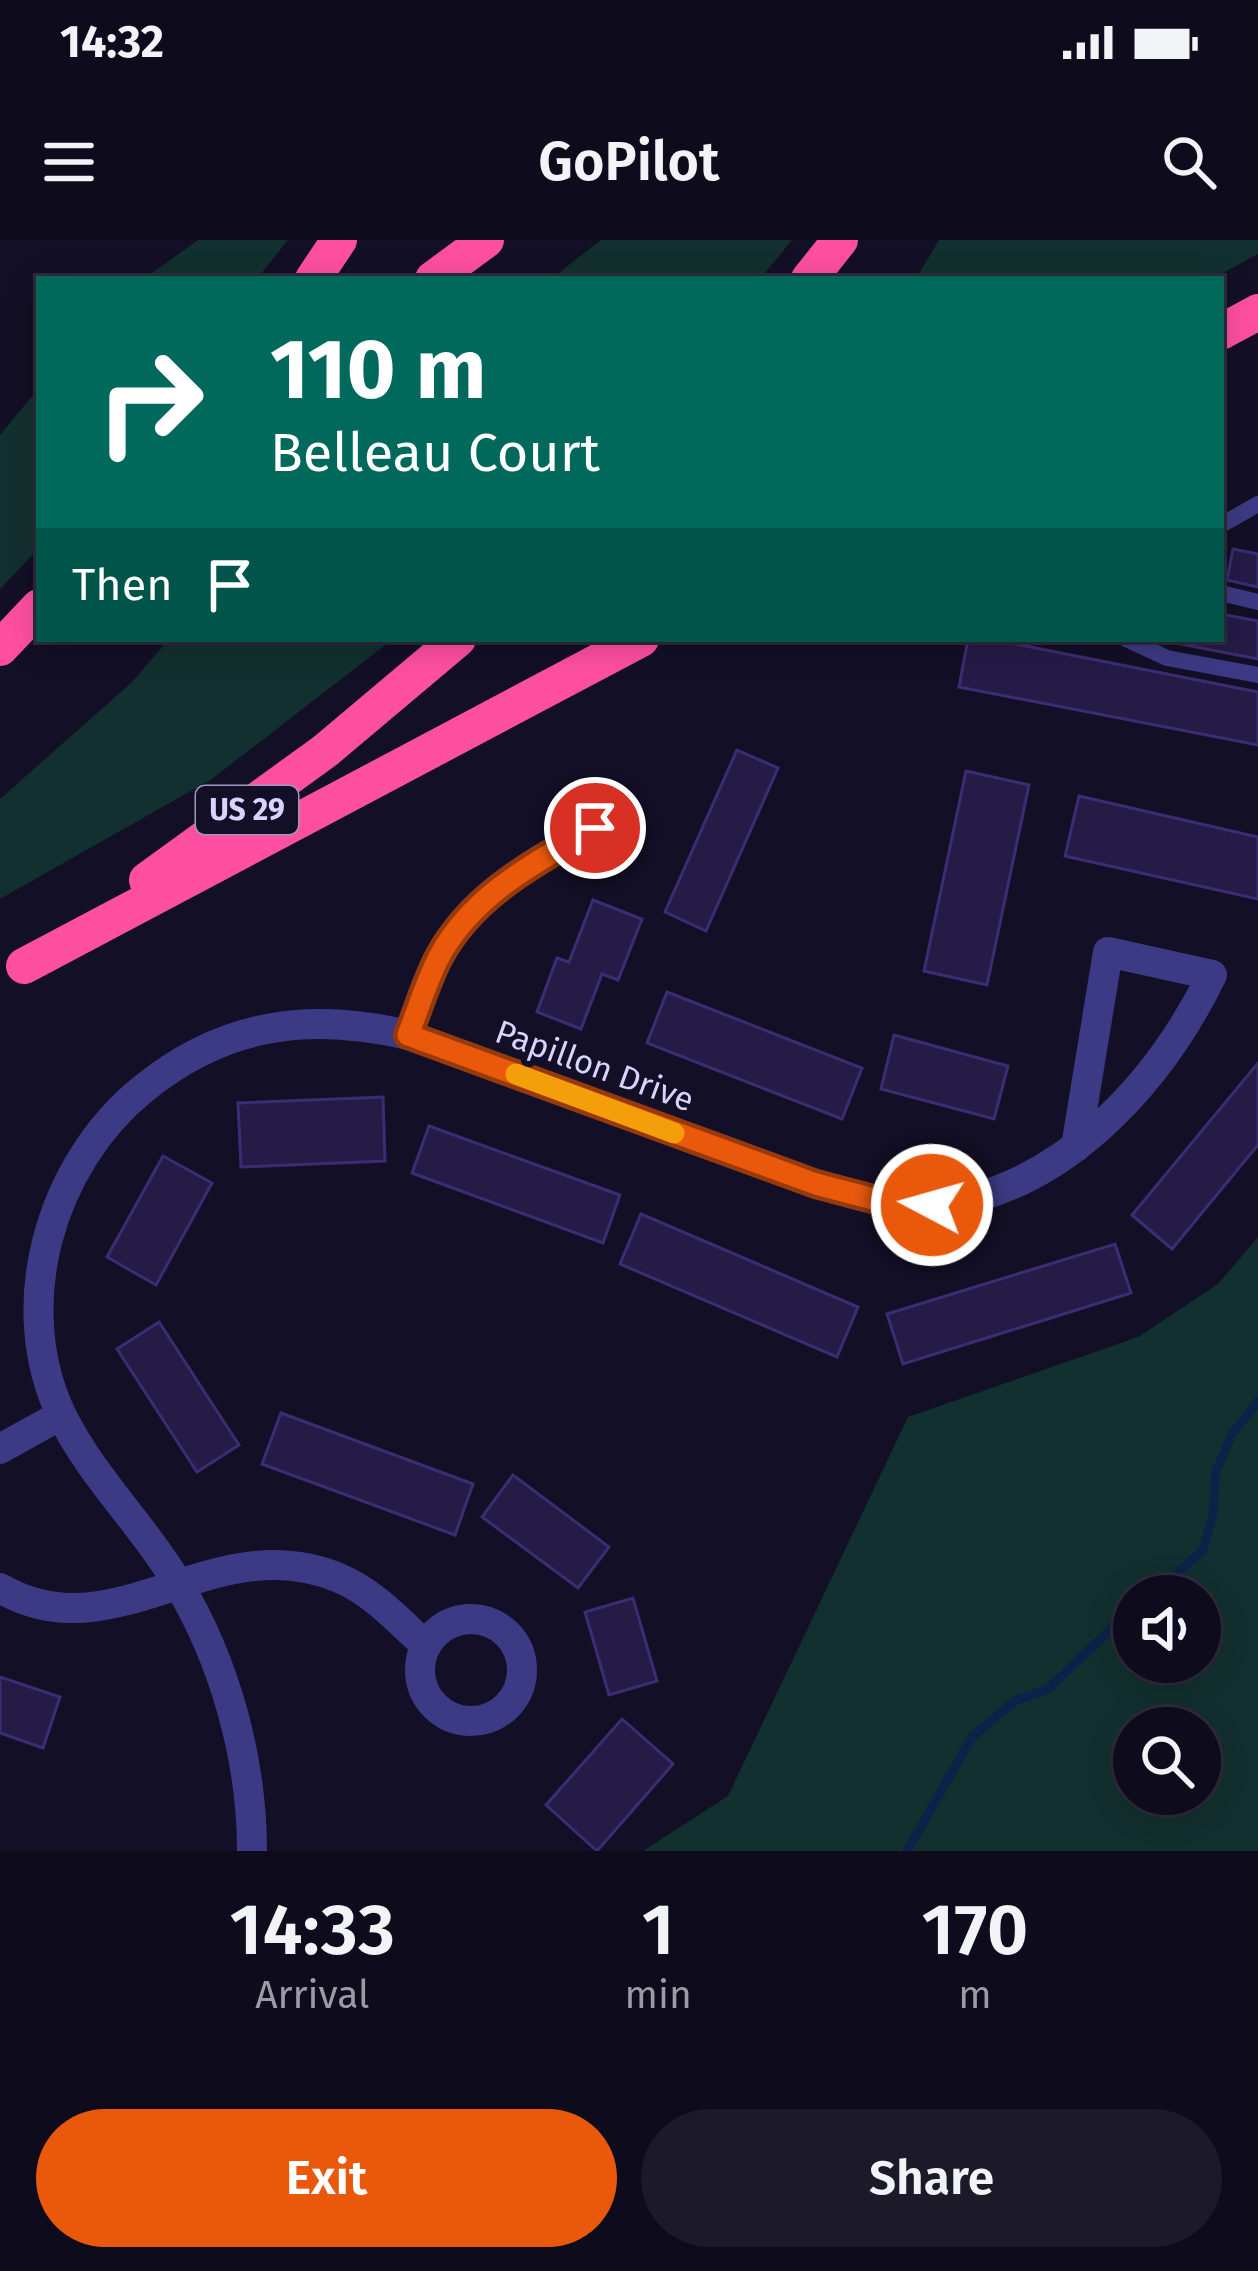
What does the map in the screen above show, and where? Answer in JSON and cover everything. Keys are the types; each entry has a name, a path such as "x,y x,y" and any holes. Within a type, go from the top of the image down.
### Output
{"highway":[{"path":"315,276 339,240"},
{"path":"437,276 486,240"},
{"path":"811,276 840,240"},
{"path":"1224,330 1258,313"},
{"path":"0,648 36,610"},
{"path":"0,668 36,637"},
{"name":"US 29","path":"12,972 268,794 454,642"},
{"path":"12,972 634,642"}],"street":[{"path":"408,1035 440,956 471,912 510,877 595,828"},
{"name":"Papillon Drive","path":"252,1851 251,1797 241,1745 209,1648 178,1583 62,1415 45,1364 39,1312 42,1261 71,1173 121,1107 158,1076 208,1048 253,1031 300,1022 354,1022 408,1035 796,1177 881,1201 932,1205 978,1195 1027,1176 1076,1147 1122,1107 1162,1060 1188,1024 1212,975 1108,952 1076,1147"},
{"path":"0,1449 62,1415"},
{"path":"0,1588 28,1604 76,1612 251,1564 306,1568 342,1579 389,1610 426,1646"}],"lane":[{"path":"1224,523 1258,504"},
{"path":"1224,594 1258,602"},
{"path":"1132,642 1167,658 1258,675"}],"green space":[{"path":"198,240 288,240 259,276 148,276"},
{"path":"601,240 792,240 762,276 555,276"},
{"path":"939,240 1258,240 1258,254 1218,276 918,276"},
{"path":"36,392 36,551 0,589 0,435"},
{"path":"166,642 389,642 212,779 0,899 0,799 131,683"},
{"path":"1258,1237 1258,1851 643,1851 728,1796 908,1417 1138,1337 1218,1284"}],"building":[{"path":"1233,549 1258,554 1258,587 1227,580"},
{"path":"1224,615 1258,621 1258,659 1170,642 1224,642"},
{"path":"967,642 1005,642 1258,692 1258,745 959,687"},
{"path":"737,750 778,768 706,931 665,912"},
{"path":"966,771 1029,785 987,985 924,971"},
{"path":"1079,796 1258,837 1258,899 1065,856"},
{"path":"593,900 642,919 618,980 602,974 581,1029 537,1012 557,958 569,962"},
{"path":"667,992 862,1068 842,1119 647,1043"},
{"path":"894,1035 1008,1066 994,1119 881,1089"},
{"path":"1258,1063 1258,1145 1172,1249 1132,1215"},
{"path":"383,1097 385,1161 241,1167 238,1103"},
{"path":"429,1126 620,1195 603,1243 412,1173"},
{"path":"163,1156 212,1183 156,1285 107,1257"},
{"path":"641,1214 858,1307 837,1357 620,1264"},
{"path":"1115,1244 1131,1293 903,1364 887,1314"},
{"path":"159,1322 239,1445 197,1472 117,1349"},
{"path":"281,1413 473,1484 455,1535 262,1464"},
{"path":"513,1475 609,1547 578,1588 482,1517"},
{"path":"633,1598 657,1681 609,1695 585,1612"},
{"path":"0,1677 60,1697 43,1748 0,1733"},
{"path":"622,1719 673,1764 597,1851 546,1805"}],"waterway":[{"path":"1175,1575 1203,1550 1213,1514 1216,1471 1233,1433 1258,1401"},
{"path":"907,1851 972,1737 1015,1701 1048,1689 1113,1627"}],"slow traffic":[{"path":"516,1074 674,1133"}],"route":[{"path":"595,828 510,877 471,912 440,956 408,1035 816,1184 881,1201 932,1205"}]}
